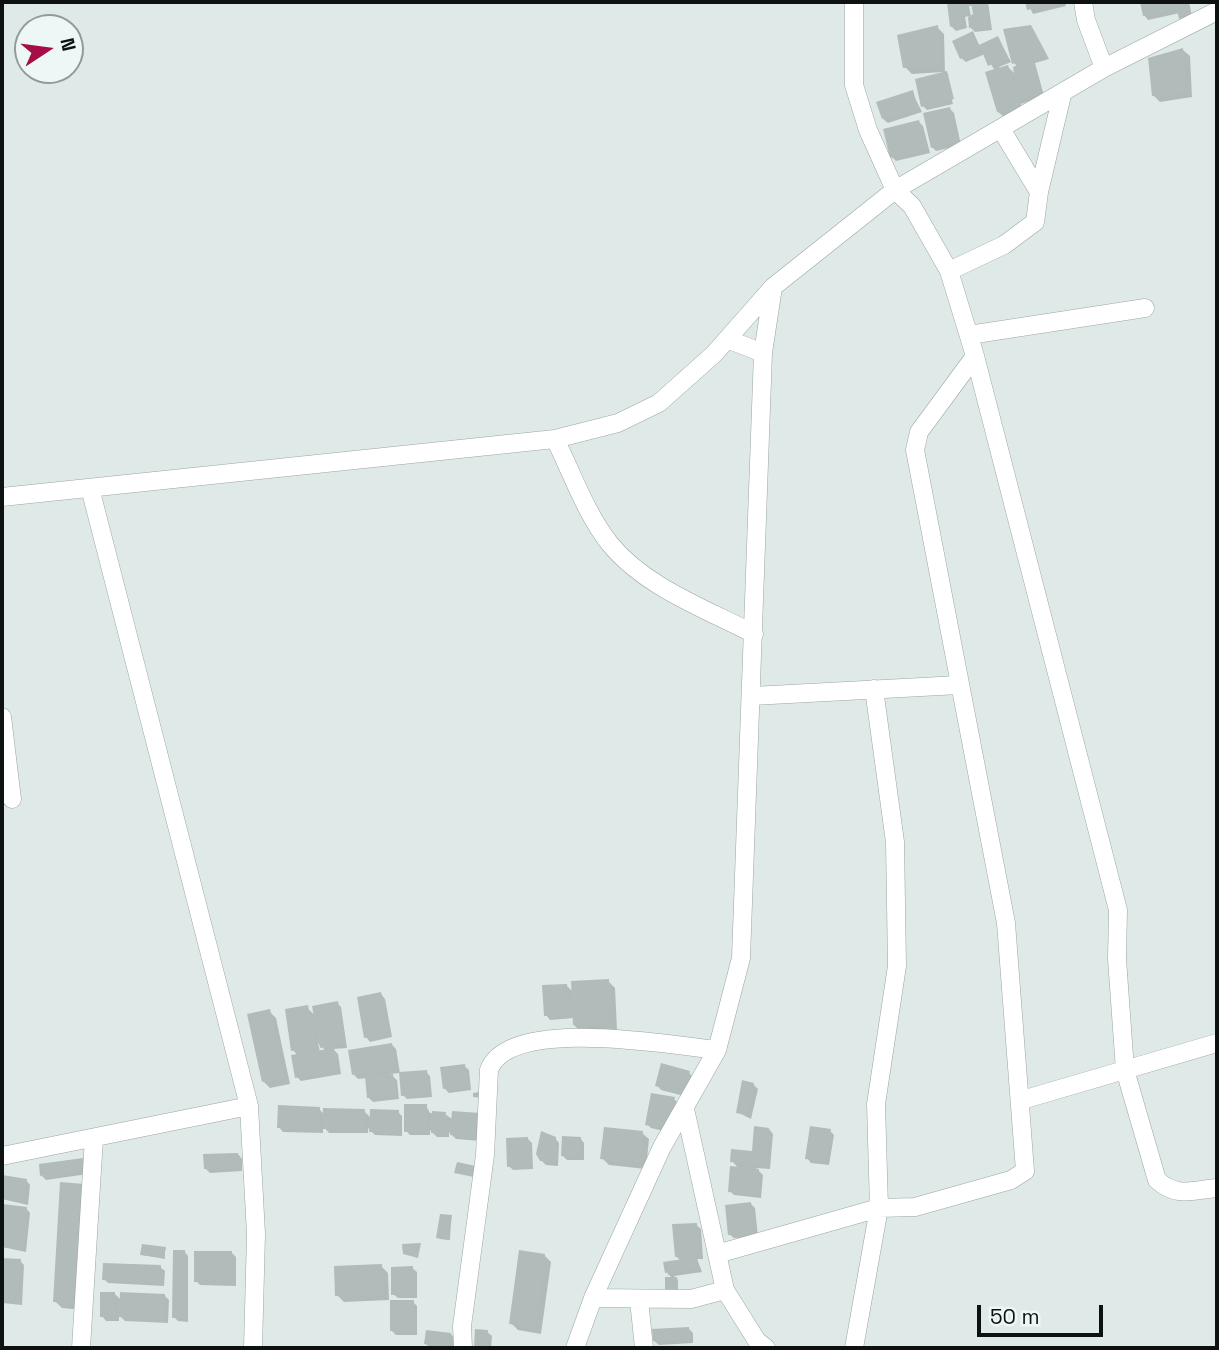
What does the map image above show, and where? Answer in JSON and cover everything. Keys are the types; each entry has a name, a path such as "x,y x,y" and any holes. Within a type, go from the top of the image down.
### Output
{"street":[{"path":"854,2 854,85 868,130 895,190 912,205 948,271 969,335 1118,910 1117,959 1125,1070 1157,1180 1168,1190 1180,1194 1217,1188"},
{"path":"1083,2 1086,20 1104,68"},
{"path":"2,497 555,439 618,423 659,403 727,339 773,287 895,190 1104,68 1217,11"},
{"path":"948,271 1004,245 1035,222 1039,192 1062,94"},
{"path":"1001,129 1039,192"},
{"path":"575,1348 593,1298 662,1147 717,1050 741,958 763,353 773,287"},
{"path":"969,335 1145,309"},
{"path":"727,339 763,353"},
{"path":"717,1254 879,1208 915,1207 1011,1180 1025,1171 1022,1100 1006,923 915,450 919,432 975,356"},
{"path":"555,439 595,521 609,544 630,565 653,581 754,634"},
{"path":"90,488 249,1106 256,1234 253,1348"},
{"path":"752,696 960,685"},
{"path":"854,1348 879,1208 876,1104 897,966 895,842 874,690"},
{"path":"2,718 12,799"},
{"path":"463,1348 462,1326 485,1155 489,1070 494,1058 505,1050 572,1036 598,1036 717,1050"},
{"path":"1022,1100 1217,1042"},
{"path":"2,1156 249,1106"},
{"path":"685,1109 725,1290 757,1341 766,1348"},
{"path":"80,1348 94,1138"},
{"path":"593,1298 691,1299 725,1290"},
{"path":"639,1300 644,1348"}],"building":[{"path":"947,2 966,2 968,12 961,13 964,24 950,27"},
{"path":"971,2 985,2 988,26 969,28 968,17 973,14"},
{"path":"1025,2 1059,2 1059,3 1027,10"},
{"path":"1140,2 1186,2 1189,17 1179,19 1177,9 1143,16"},
{"path":"938,25 941,65 903,68 897,35"},
{"path":"1031,25 1047,55 1012,64 1003,29"},
{"path":"973,31 979,45 998,36 1008,57 988,66 981,49 960,59 952,41"},
{"path":"1183,48 1186,91 1152,96 1148,58"},
{"path":"1032,59 1040,92 1018,100 1013,67"},
{"path":"1008,65 1021,110 997,112 985,72"},
{"path":"947,71 954,99 921,107 915,79"},
{"path":"913,90 918,108 882,119 876,102"},
{"path":"950,107 958,141 931,148 923,113"},
{"path":"919,120 926,149 890,158 883,129"},
{"path":"609,979 610,1024 573,1025 571,981"},
{"path":"567,984 569,1014 544,1016 542,985"},
{"path":"381,992 389,1034 364,1038 357,997"},
{"path":"338,1001 345,1042 320,1048 312,1006"},
{"path":"308,1005 316,1047 291,1051 285,1009"},
{"path":"270,1009 284,1077 262,1082 247,1014"},
{"path":"392,1043 396,1069 352,1075 348,1050"},
{"path":"334,1048 338,1071 295,1078 291,1055"},
{"path":"661,1063 690,1071 684,1094 655,1086"},
{"path":"465,1064 468,1086 443,1089 440,1067"},
{"path":"427,1070 429,1093 401,1096 399,1072"},
{"path":"393,1074 395,1096 367,1098 365,1077"},
{"path":"742,1080 754,1083 747,1115 736,1113"},
{"path":"651,1093 675,1097 668,1129 645,1125"},
{"path":"404,1104 427,1104 427,1131 404,1132"},
{"path":"278,1105 320,1107 319,1130 277,1128"},
{"path":"323,1108 365,1109 364,1129 323,1129"},
{"path":"370,1109 399,1110 398,1133 369,1132"},
{"path":"432,1111 446,1112 445,1134 431,1133"},
{"path":"452,1111 480,1113 479,1138 450,1135"},
{"path":"754,1126 769,1128 766,1166 730,1162 731,1149 752,1151"},
{"path":"810,1126 831,1129 826,1162 805,1159"},
{"path":"604,1127 643,1131 639,1163 600,1159"},
{"path":"541,1131 556,1137 555,1162 540,1161 536,1154"},
{"path":"562,1136 581,1137 580,1157 561,1156"},
{"path":"528,1137 529,1166 507,1167 506,1138"},
{"path":"238,1153 239,1168 204,1169 203,1154"},
{"path":"83,1158 85,1171 40,1176 39,1164"},
{"path":"457,1162 476,1166 474,1177 454,1173"},
{"path":"730,1166 759,1169 757,1194 728,1192"},
{"path":"2,1175 27,1179 24,1201 2,1198"},
{"path":"60,1182 84,1184 77,1303 53,1302"},
{"path":"751,1202 754,1233 728,1235 725,1205"},
{"path":"3,1204 27,1207 23,1249 2,1247"},
{"path":"440,1214 452,1215 449,1240 436,1238"},
{"path":"697,1223 699,1255 675,1257 672,1224"},
{"path":"421,1243 418,1258 403,1254 402,1244"},
{"path":"142,1244 166,1247 164,1258 140,1255"},
{"path":"173,1250 185,1250 184,1318 172,1318"},
{"path":"519,1250 545,1254 535,1328 509,1324"},
{"path":"194,1251 232,1251 232,1282 194,1282"},
{"path":"697,1257 699,1268 665,1273 663,1262"},
{"path":"2,1258 21,1259 18,1301 2,1300"},
{"path":"103,1263 161,1265 160,1282 102,1280"},
{"path":"382,1264 383,1294 335,1296 334,1266"},
{"path":"413,1266 414,1294 391,1295 391,1267"},
{"path":"665,1277 677,1277 677,1297 665,1297"},
{"path":"100,1292 115,1292 115,1317 100,1317"},
{"path":"120,1292 165,1294 164,1319 119,1317"},
{"path":"390,1300 414,1300 414,1332 390,1331"},
{"path":"689,1327 690,1340 653,1341 652,1329"},
{"path":"475,1329 488,1330 487,1348 474,1348"},
{"path":"426,1330 451,1333 450,1348 424,1344"}]}
